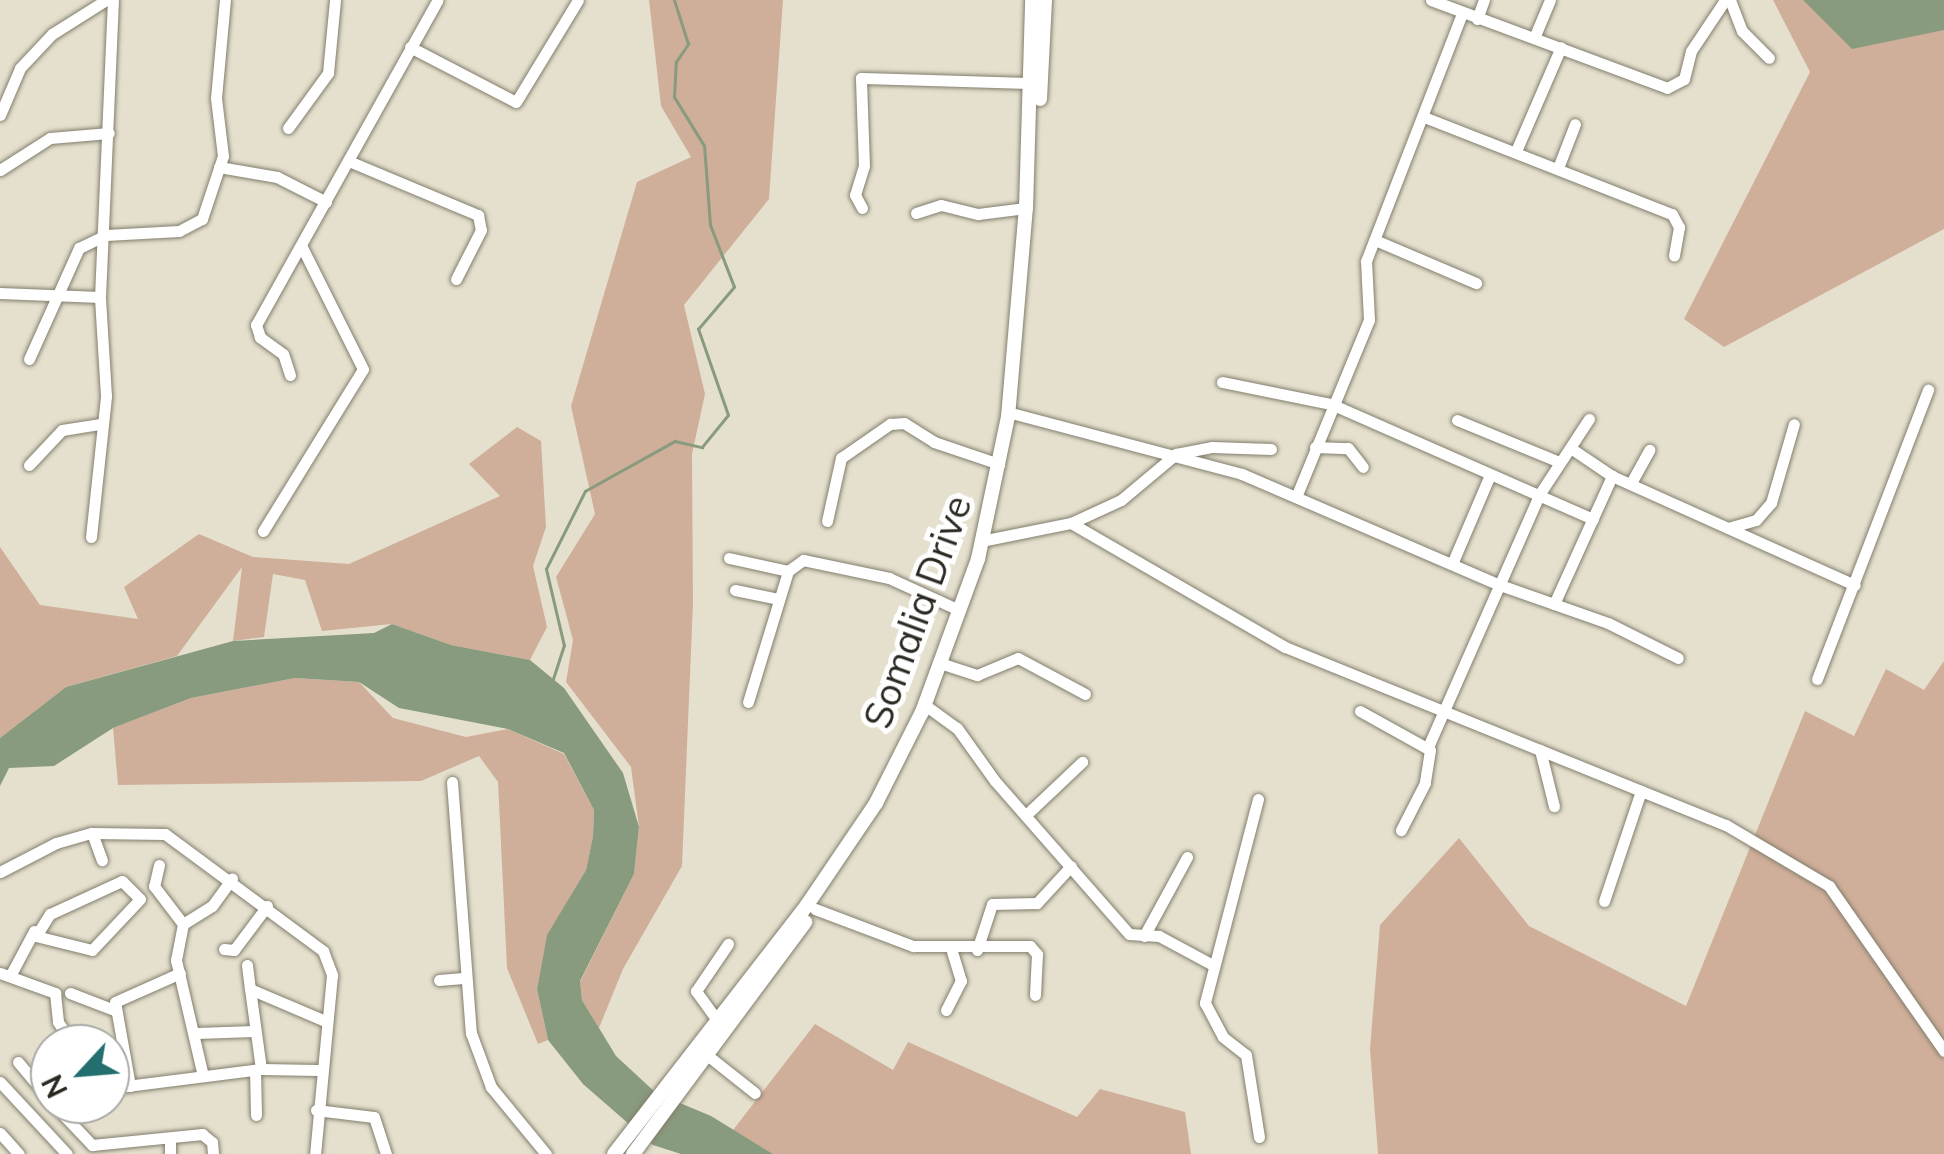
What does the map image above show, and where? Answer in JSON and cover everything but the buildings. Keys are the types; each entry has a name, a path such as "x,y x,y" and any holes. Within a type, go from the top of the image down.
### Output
{"main road":[{"name":"Somalia Drive","path":"614,1154 632,1147 717,1020 876,803 922,712 985,543 1000,464 1026,208 1032,0"},
{"name":"Somalia Drive","path":"674,1087 707,1055 880,810 946,665 985,543 1015,414 1044,0"}],"street":[{"path":"0,115 9,84 52,34 110,0"},
{"path":"91,536 106,368 100,297 106,234 110,0"},
{"path":"28,359 53,296 80,248 106,234 197,224 219,168 216,98 225,0"},
{"path":"288,128 328,73 336,0"},
{"path":"290,375 283,354 260,338 256,325 351,162 438,0"},
{"path":"410,47 516,102 578,0"},
{"path":"1431,0 1674,87 1728,0"},
{"path":"1476,19 1484,0"},
{"path":"1534,38 1550,0"},
{"path":"1728,0 1742,31 1769,58"},
{"path":"1296,497 1331,404 1370,320 1366,268 1462,13"},
{"path":"1516,151 1560,47"},
{"path":"862,208 855,194 864,166 861,78 1031,83"},
{"path":"1424,117 1672,214 1679,227 1674,256"},
{"path":"1558,168 1575,124"},
{"path":"0,170 50,138 109,134"},
{"path":"351,162 478,215 481,230 456,279"},
{"path":"219,168 278,176 326,202"},
{"path":"916,213 940,205 978,214 1026,208"},
{"path":"1375,240 1476,283"},
{"path":"263,531 363,369 302,246"},
{"path":"0,292 100,297"},
{"path":"1222,382 1331,404 1592,518"},
{"path":"1817,678 1928,390"},
{"path":"1015,414 1176,454 1296,497 1678,658"},
{"path":"1402,830 1425,783 1428,746 1539,496 1557,461 1572,449 1589,419"},
{"path":"1457,420 1557,461"},
{"path":"29,465 62,430 102,424"},
{"path":"827,521 841,458 890,424 912,425 934,442 1000,464"},
{"path":"1728,528 1764,514 1794,424"},
{"path":"985,543 1070,523 1121,500 1176,454 1212,446 1270,448"},
{"path":"1315,447 1348,448 1363,468"},
{"path":"1572,449 1612,476 1855,585"},
{"path":"1631,483 1650,450"},
{"path":"1452,564 1490,474"},
{"path":"1554,604 1612,476"},
{"path":"1070,523 1285,648 1726,825 1829,886 1944,1051"},
{"path":"728,558 788,571 812,559 889,578 959,610"},
{"path":"748,702 788,571"},
{"path":"735,590 779,599"},
{"path":"946,665 977,675 1018,658 1085,694"},
{"path":"929,708 957,728 1110,916 1130,934 1159,936 1211,964"},
{"path":"1360,710 1428,746"},
{"path":"1540,750 1554,806"},
{"path":"1028,814 1082,762"},
{"path":"452,782 463,978 479,1064 546,1154"},
{"path":"1604,901 1640,790"},
{"path":"1258,799 1211,964 1206,1010 1223,1038 1246,1055 1259,1137"},
{"path":"92,832 102,860"},
{"path":"0,872 56,843 92,832 165,834 232,878 330,958 318,1070 315,1154"},
{"path":"1144,936 1187,857"},
{"path":"34,931 92,950 154,886 159,865"},
{"path":"978,950 992,904 1037,903 1071,866"},
{"path":"202,1076 176,948 183,924 212,906 232,878"},
{"path":"59,1024 55,993 5,974 50,914 122,881 140,899"},
{"path":"154,886 183,924"},
{"path":"224,949 234,950 267,906"},
{"path":"814,908 899,943 952,950 1034,949 1034,996"},
{"path":"717,1020 696,992 728,944"},
{"path":"946,1010 961,982 952,950"},
{"path":"247,965 258,1070 256,1115"},
{"path":"117,1024 114,1010 120,997 180,973"},
{"path":"439,980 463,978"},
{"path":"250,989 325,1021"},
{"path":"70,993 114,1010"},
{"path":"196,1034 254,1031"},
{"path":"707,1055 756,1093"},
{"path":"18,1062 30,1076"},
{"path":"130,1086 258,1070 318,1070"},
{"path":"0,1082 67,1154"},
{"path":"316,1110 374,1117 386,1154"},
{"path":"71,1124 87,1143 110,1149 208,1135 213,1154"},
{"path":"0,1133 19,1154"},
{"path":"170,1138 170,1154"}],"shaded area":[{"path":"649,0 783,0 769,199 684,305 705,394 692,454 693,603 682,866 623,969 599,1028 582,1000 580,982 634,874 639,827 631,767 566,682 573,640 556,577 595,514 571,406 637,182 691,157 661,106"},
{"path":"1773,0 1944,0 1944,229 1724,347 1684,319 1810,72"},
{"path":"1803,0 1944,0 1944,30 1852,49"},
{"path":"517,427 541,441 546,527 533,566 547,627 530,660 451,645 392,624 322,631 305,580 273,574 264,637 233,641 242,567 177,656 66,687 0,738 0,547 40,605 138,619 124,587 199,534 253,557 349,564 500,496 469,464"},
{"path":"392,624 451,645 530,660 564,688 623,773 639,827 634,874 580,981 582,1000 616,1056 656,1093 711,1116 773,1154 681,1154 653,1145 583,1084 548,1040 537,989 547,935 586,870 593,836 594,810 564,753 508,729 399,708 359,682 295,678 191,698 113,728 54,766 9,768 0,786 0,738 66,687 233,641 374,633"},
{"path":"1944,661 1944,1154 1378,1154 1370,1049 1380,925 1459,838 1529,926 1686,1006 1805,711 1854,736 1886,669 1924,690"},
{"path":"295,678 359,682 393,718 466,737 508,729 564,754 594,810 593,836 586,870 547,936 537,989 548,1040 538,1044 507,968 498,782 479,756 421,781 118,785 113,728 191,698"},
{"path":"815,1024 893,1070 908,1042 1077,1117 1100,1089 1185,1112 1191,1154 773,1154 733,1130"}],"waterway":[{"path":"553,679 564,646 546,569 585,491 675,441 702,447 728,415 698,329 734,287 710,225 704,146 674,97 676,62 688,44 674,0"}]}
